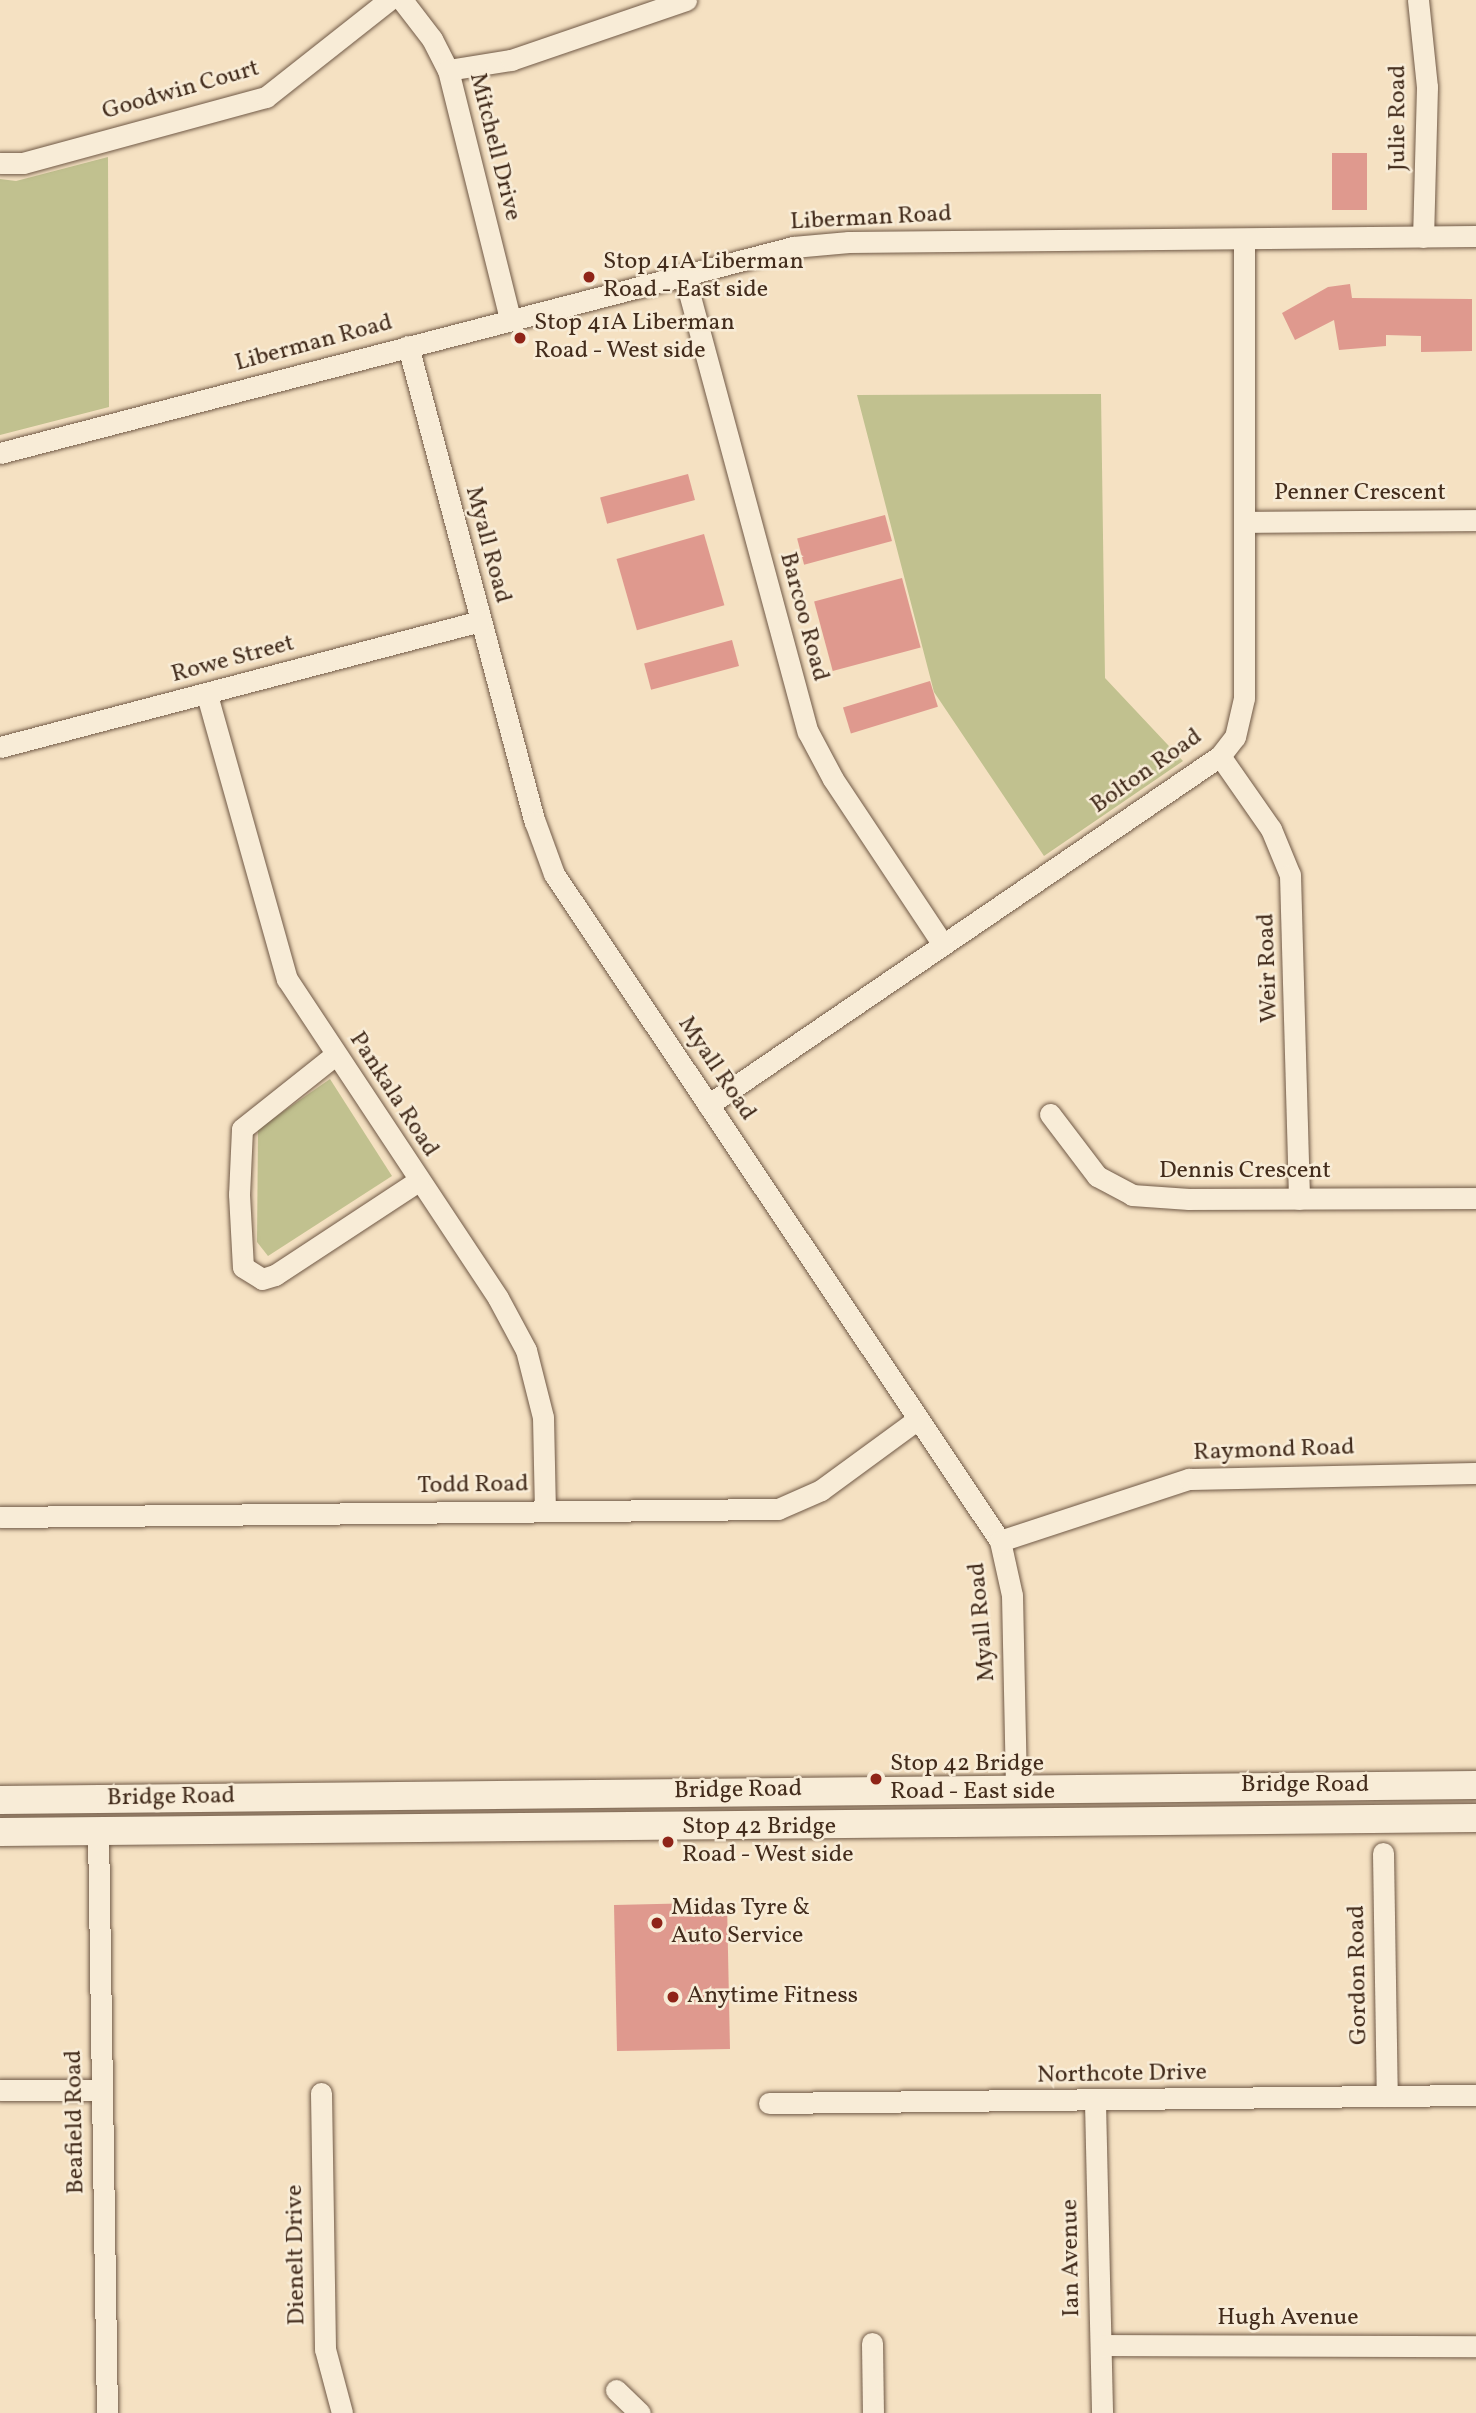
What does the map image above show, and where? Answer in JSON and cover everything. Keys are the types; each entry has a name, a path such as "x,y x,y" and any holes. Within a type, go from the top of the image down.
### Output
{"main road":[{"name":"Bridge Road","path":"0,1800 1476,1785"},
{"path":"1016,1788 1017,1822"},
{"path":"97,1799 98,1830"},
{"name":"Bridge Road","path":"0,1832 1476,1818"}],"street":[{"name":"Goodwin Court","path":"0,163 23,163 266,97 388,0"},
{"name":"Mitchell Drive","path":"402,0 448,70 510,318"},
{"path":"448,70 493,65 651,6 686,0"},
{"name":"Julie Road","path":"1418,0 1427,87 1423,237"},
{"name":"Liberman Road","path":"0,453 510,318 684,274 825,243 1476,236"},
{"name":"Bolton Road","path":"708,1105 1220,756 1235,737 1243,710 1244,239"},
{"name":"Barcoo Road","path":"684,274 808,732 833,779 942,943"},
{"name":"Myall Road","path":"408,346 535,822 554,874 1000,1541 1012,1595 1016,1788"},
{"name":"Penner Crescent","path":"1244,522 1476,520"},
{"name":"Rowe Street","path":"0,747 207,695 480,621"},
{"name":"Pankala Road","path":"207,695 281,966 335,1055 498,1298 529,1359 542,1418 545,1511"},
{"name":"Weir Road","path":"1220,756 1271,830 1290,875 1299,1199"},
{"path":"335,1055 242,1129 239,1183 243,1267 262,1279 275,1275 418,1181"},
{"name":"Dennis Crescent","path":"1050,1114 1097,1176 1120,1191 1163,1199 1476,1198"},
{"name":"Todd Road","path":"0,1517 787,1507 837,1479 919,1419"},
{"name":"Raymond Road","path":"1000,1541 1189,1479 1476,1473"},
{"name":"Beafield Road","path":"98,1830 107,2413"},
{"name":"Gordon Road","path":"1383,1853 1387,2096"},
{"path":"0,2090 102,2090"},
{"name":"Dienelt Drive","path":"321,2093 325,2348 342,2413"},
{"name":"Northcote Drive","path":"768,2103 1095,2102 1476,2095"},
{"name":"Ian Avenue","path":"1095,2102 1102,2413"},
{"path":"872,2343 873,2413"},
{"name":"Hugh Avenue","path":"1101,2345 1476,2346"},
{"path":"616,2390 640,2413"}],"green space":[{"path":"108,157 109,407 0,435 0,179 16,181"},
{"path":"1101,394 1105,678 1183,761 1044,856 934,692 857,395"},
{"path":"330,1079 392,1176 268,1256 257,1242 258,1129"}],"building":[{"path":"1332,153 1367,153 1367,210 1332,210"},
{"path":"1350,284 1352,298 1472,299 1472,351 1421,352 1421,336 1386,335 1386,346 1339,350 1334,320 1295,340 1282,313 1328,287"},
{"path":"688,474 695,500 607,524 600,498"},
{"path":"885,515 892,541 804,565 797,539"},
{"path":"704,534 724,605 637,630 617,559"},
{"path":"902,578 921,648 833,671 814,602"},
{"path":"732,640 739,666 651,690 644,664"},
{"path":"930,681 938,707 851,733 843,708"},
{"name":"Anytime Fitness","path":"727,1903 730,2049 617,2051 614,1905"}],"place":[{"name":"Stop 41A Liberman Road - East side","path":"589,277"},
{"name":"Stop 41A Liberman Road - West side","path":"520,338"},
{"name":"Stop 42 Bridge Road - East side","path":"876,1779"},
{"name":"Stop 42 Bridge Road - West side","path":"668,1842"},
{"name":"Midas Tyre & Auto Service","path":"657,1923"},
{"name":"Anytime Fitness","path":"673,1997"}]}
